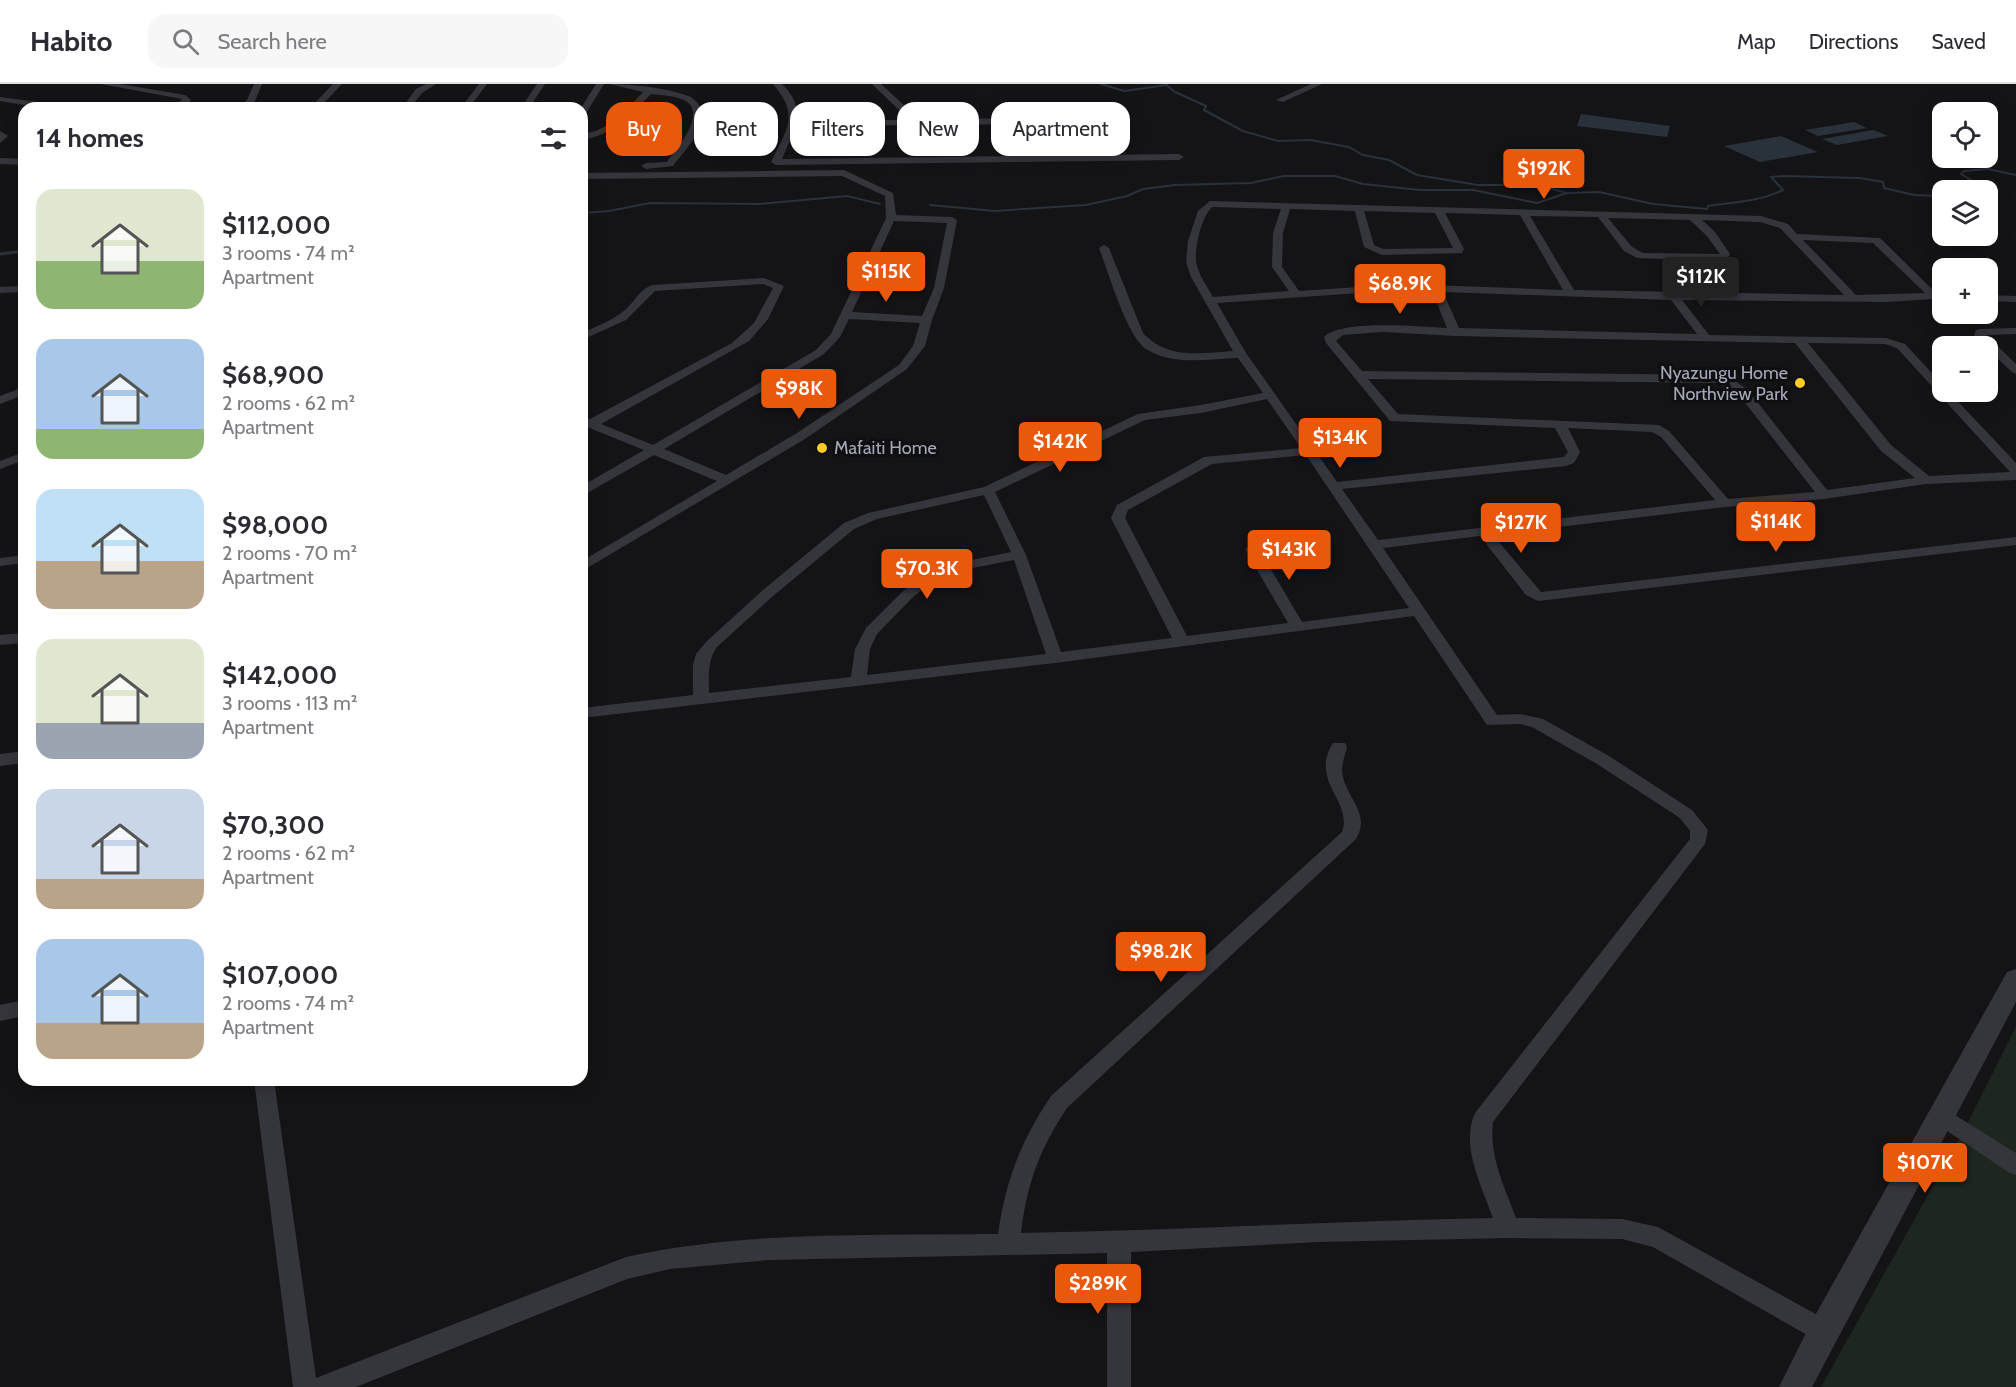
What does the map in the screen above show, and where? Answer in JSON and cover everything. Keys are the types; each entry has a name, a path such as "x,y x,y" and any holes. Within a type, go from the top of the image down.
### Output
{"street":[{"path":"105,84 130,86 185,97 187,100 185,102"},
{"path":"250,102 258,84"},
{"path":"320,102 338,84"},
{"path":"410,102 418,90 432,84"},
{"path":"470,102 483,84"},
{"path":"529,102 541,84"},
{"path":"588,103 600,84"},
{"path":"588,166 670,164 698,123 699,109 687,98 614,84"},
{"path":"777,84 792,102"},
{"path":"876,84 897,103"},
{"path":"1280,100 1318,84"},
{"path":"588,137 610,130 650,90"},
{"path":"0,99 20,102"},
{"path":"790,130 776,162 1179,157"},
{"path":"0,134 4,136 0,140"},
{"path":"0,161 18,162"},
{"path":"588,176 844,173 890,195 891,218 836,335 820,352 588,488"},
{"path":"1508,1228 1482,1148 1480,1133 1483,1119 1699,840 1699,830 1686,814 1603,760 1537,723 1520,719 1493,720 1310,451 1240,354 1192,270 1193,241 1203,211 1210,204 1761,219 1784,226 1853,299"},
{"path":"1286,207 1278,233 1277,267 1295,293"},
{"path":"1359,209 1369,247 1372,249 1382,252 1458,251 1439,211"},
{"path":"1524,213 1571,294"},
{"path":"1601,215 1628,249 1641,256 1707,258 1724,256 1725,254 1711,234 1694,218"},
{"path":"588,563 801,436 903,367 919,346 926,320 939,288 952,220 891,218"},
{"path":"1795,237 1876,240 1932,291"},
{"path":"1104,248 1138,334 1149,346 1168,354 1192,357 1240,354"},
{"path":"588,334 612,323 633,309 646,290 653,288 764,281 778,286 760,327 747,338 588,421"},
{"path":"1210,300 1368,288 1436,287 1674,297 1853,299 1932,296"},
{"path":"1436,287 1455,333"},
{"path":"0,290 18,289"},
{"path":"1674,297 1705,337"},
{"path":"1998,298 2016,299"},
{"path":"844,315 926,320"},
{"path":"1725,503 1665,434 1655,428 1397,419 1390,415 1330,341 1331,335 1341,332 1382,329 1455,333 1893,342 1901,346 1932,379"},
{"path":"2016,331 1980,332 1980,336 2016,370"},
{"path":"1799,340 1886,448 1926,480"},
{"path":"1359,375 1717,379 1728,382 1743,392 1824,495"},
{"path":"0,400 18,393"},
{"path":"701,700 701,664 704,654 712,644 768,593 849,526 873,516 988,490 1142,417 1201,409 1270,394"},
{"path":"1953,402 2016,471"},
{"path":"588,422 727,480"},
{"path":"1333,486 1561,463 1569,460 1574,452 1560,426"},
{"path":"1182,642 1118,518 1122,508 1209,460 1310,451"},
{"path":"0,465 18,458"},
{"path":"1374,545 1725,503 1824,495 1926,480 2016,476"},
{"path":"988,490 1019,555 1055,658"},
{"path":"1484,532 1531,592 1538,597 2016,540"},
{"path":"1252,549 1298,628"},
{"path":"859,681 862,646 871,631 932,574 950,567 1019,555"},
{"path":"0,562 18,560"},
{"path":"588,713 1055,658 1419,611"},
{"path":"0,640 18,638"},
{"path":"1008,1245 1026,1159 1039,1132 1059,1102 1350,835 1353,829 1351,809 1334,772 1339,747"},
{"path":"0,760 18,758"},
{"path":"1795,1387 1823,1331 2016,979"},
{"path":"0,1012 18,1009"},
{"path":"265,1086 305,1387"},
{"path":"1942,1116 2016,1165"},
{"path":"325,1387 626,1268 714,1253 769,1249 1119,1242 1319,1232 1508,1228 1622,1229 1658,1238 1823,1331"},
{"path":"1119,1242 1119,1387"}],"shaded area":[{"path":"1581,114 1670,126 1667,137 1577,126"},
{"path":"1854,122 1867,128 1818,136 1805,130"},
{"path":"1873,130 1888,136 1837,145 1822,139"},
{"path":"1781,136 1818,152 1760,162 1724,146"},
{"path":"2016,1027 2016,1387 1821,1387 1961,1136"}],"waterway":[{"path":"1101,84 1124,91 1166,85"},
{"path":"1166,85 1175,92 1206,106 1204,110 1243,131 1278,141 1310,140 1349,147 1363,155 1389,160 1417,175 1478,185 1537,185 1567,193"},
{"path":"1971,180 1961,174 1964,171 1988,169 2016,175"},
{"path":"930,205 995,211 1086,205 1127,196 1143,189 1175,185 1251,183 1284,176 1335,176 1363,184 1420,190 1473,190 1537,203 1567,193"},
{"path":"1567,193 1599,192 1653,204 1707,209 1708,206 1746,201 1774,194 1783,190 1771,177 1784,176 1860,178 1883,182 1884,188 1914,195 1932,196"},
{"path":"588,213 650,203 759,204 847,196 880,204"},
{"path":"0,254 18,252"}],"place":[{"name":"Nyazungu Home Northview Park","path":"1800,383"},
{"name":"Mafaiti Home","path":"822,448"}]}
